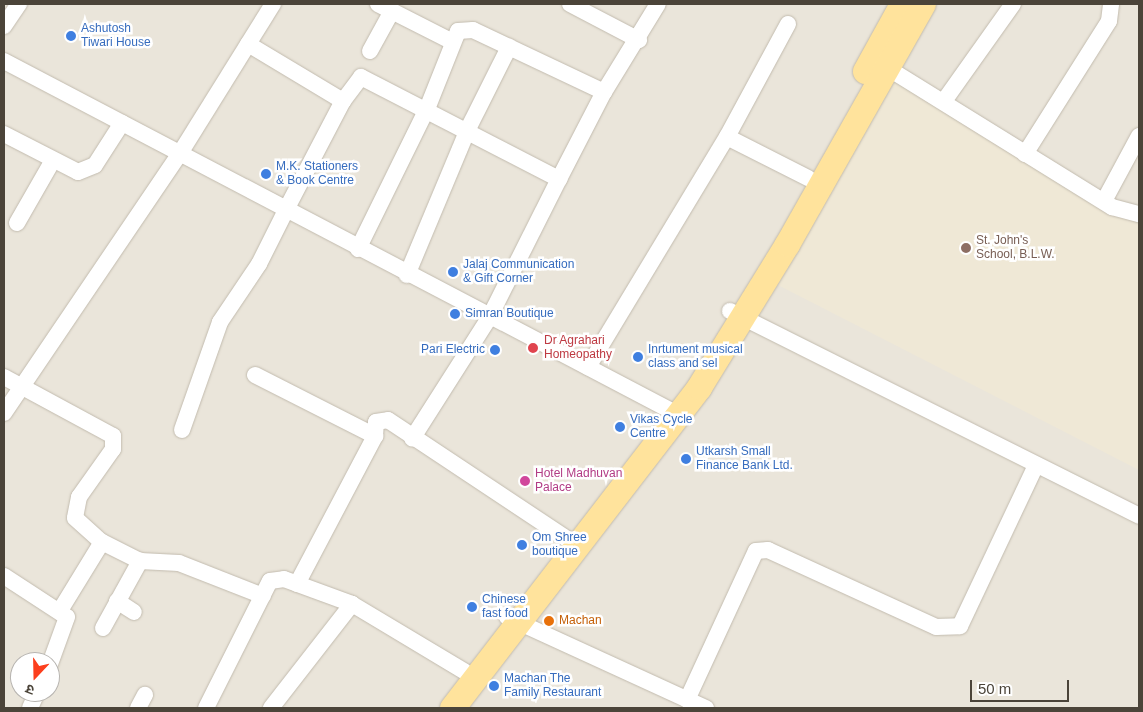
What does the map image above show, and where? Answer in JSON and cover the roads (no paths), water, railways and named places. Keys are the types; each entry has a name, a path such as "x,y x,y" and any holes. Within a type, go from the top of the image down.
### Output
{"main road":[{"path":"736,314 902,4"},
{"path":"436,708 464,671 512,620 674,411 736,314 923,4"},
{"path":"452,708 567,539 674,411"}],"street":[{"path":"4,26 19,4"},
{"path":"4,413 179,156 273,4"},
{"path":"570,4 639,40"},
{"path":"412,439 488,318 604,92 639,40 658,4"},
{"path":"944,101 1014,4"},
{"path":"1025,154 1108,21 1111,4"},
{"path":"370,52 385,7 451,41"},
{"path":"588,367 728,137 788,24"},
{"path":"358,249 427,108 451,41 465,29 509,47 604,92"},
{"path":"248,44 343,101"},
{"path":"408,275 468,129 509,47"},
{"path":"4,61 122,123 179,156 287,208 358,249 488,318 674,411"},
{"path":"886,67 1104,201 1139,214"},
{"path":"182,430 220,322 259,264 343,101 361,77 468,129 559,179"},
{"path":"4,134 52,162 78,172 88,170 122,123"},
{"path":"1104,201 1139,136"},
{"path":"728,137 808,178"},
{"path":"16,223 52,162"},
{"path":"736,314 1139,516"},
{"path":"256,375 375,436"},
{"path":"4,377 113,436 113,450 79,497 75,518 102,542 140,561 179,563 263,596"},
{"path":"297,584 375,436 376,422 381,418 567,539"},
{"path":"687,700 756,551 768,550 936,627 960,626 1036,465"},
{"path":"61,609 102,542"},
{"path":"103,628 116,601 140,561"},
{"path":"4,576 61,609 67,625 55,652"},
{"path":"206,708 270,581 297,584 352,604 464,671"},
{"path":"116,601 134,612"},
{"path":"271,708 352,604"},
{"path":"512,620 706,708"}],"place":[{"name":"Ashutosh Tiwari House","path":"71,36"},
{"name":"M.K. Stationers & Book Centre","path":"266,174"},
{"name":"St. John's School, B.L.W.","path":"966,248"},
{"name":"Jalaj Communication & Gift Corner","path":"453,272"},
{"name":"Simran Boutique","path":"455,314"},
{"name":"Dr Agrahari Homeopathy","path":"533,348"},
{"name":"Pari Electric","path":"495,350"},
{"name":"Inrtument musical class and sel","path":"638,357"},
{"name":"Vikas Cycle Centre","path":"620,427"},
{"name":"Utkarsh Small Finance Bank Ltd.","path":"686,459"},
{"name":"Hotel Madhuvan Palace","path":"525,481"},
{"name":"Om Shree boutique","path":"522,545"},
{"name":"Chinese fast food","path":"472,607"},
{"name":"Machan","path":"549,621"},
{"name":"Machan The Family Restaurant","path":"494,686"}]}
